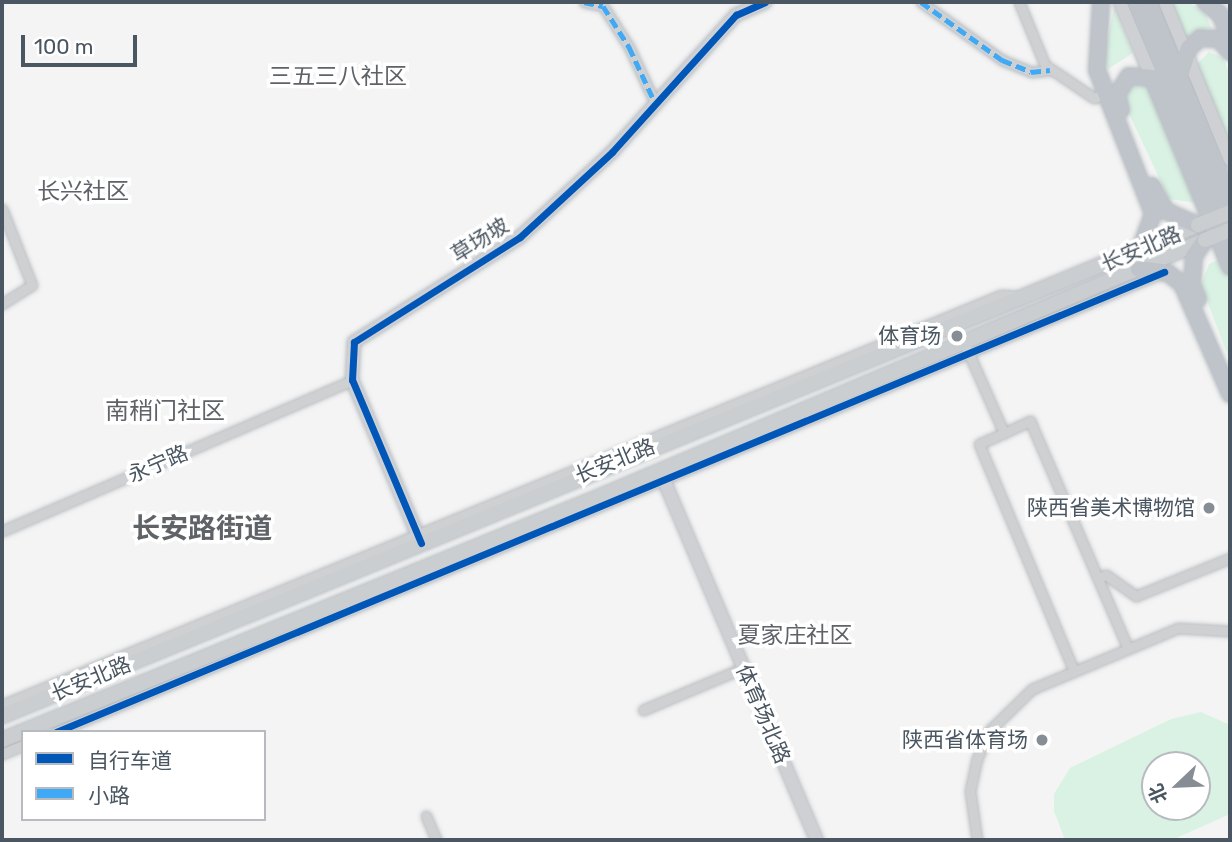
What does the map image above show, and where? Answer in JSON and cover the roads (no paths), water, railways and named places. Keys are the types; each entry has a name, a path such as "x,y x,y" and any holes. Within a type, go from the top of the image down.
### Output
{"highway":[{"path":"1101,2 1095,55 1107,93 1150,201 1150,225 1140,249"},
{"path":"1136,2 1230,230"},
{"path":"1148,2 1183,66"},
{"path":"1156,2 1183,66 1230,198"},
{"path":"1205,2 1217,8 1230,36"},
{"path":"1183,66 1194,41 1207,36 1219,38 1230,52"},
{"path":"1177,100 1152,78 1136,74 1123,80 1118,103 1157,198 1166,211 1202,233 1194,256 1192,285 1230,376"},
{"path":"1152,78 1230,267"},
{"path":"1139,269 1164,272 1189,295 1230,394"}],"main road":[{"name":"长安北路","path":"27,730 662,476 966,348 1139,269 1202,233 1230,212"},
{"name":"长安北路","path":"2,716 419,538 1140,249 1202,233 1230,230"},
{"name":"长安北路","path":"2,740 21,732"}],"street":[{"path":"584,2 603,6 629,47 656,105"},
{"name":"草场坡","path":"419,538 352,380 354,342 520,237 656,105 736,15 765,2"},
{"path":"921,2 1002,60 1031,72 1050,70"},
{"path":"1019,2 1050,70 1094,99 1107,93"},
{"path":"1120,2 1152,78"},
{"path":"1165,2 1183,66 1230,160"},
{"path":"2,209 33,285 2,304"},
{"path":"1004,433 966,348 1164,272"},
{"name":"永宁路","path":"2,531 352,380"},
{"path":"1074,671 979,444 1030,421 1127,646"},
{"path":"60,730 662,476"},
{"name":"体育场北路","path":"662,476 817,840"},
{"path":"2,705 419,538"},
{"path":"1098,578 1106,575 1136,596 1230,558"},
{"path":"976,840 970,791 989,731 1032,690 1127,646 1178,628 1230,631"},
{"path":"643,710 743,668"},
{"path":"2,754 21,747"},
{"path":"426,816 436,840"}],"place":[{"name":"体育场","path":"957,336"},
{"name":"陕西省美术博物馆","path":"1209,508"},
{"name":"陕西省体育场","path":"1042,740"}],"district":[{"name":"三五三八社区","path":"338,76"},
{"name":"长兴社区","path":"83,191"},
{"name":"南稍门社区","path":"165,412"},
{"name":"长安路街道","path":"202,529"},
{"name":"夏家庄社区","path":"795,635"}]}
